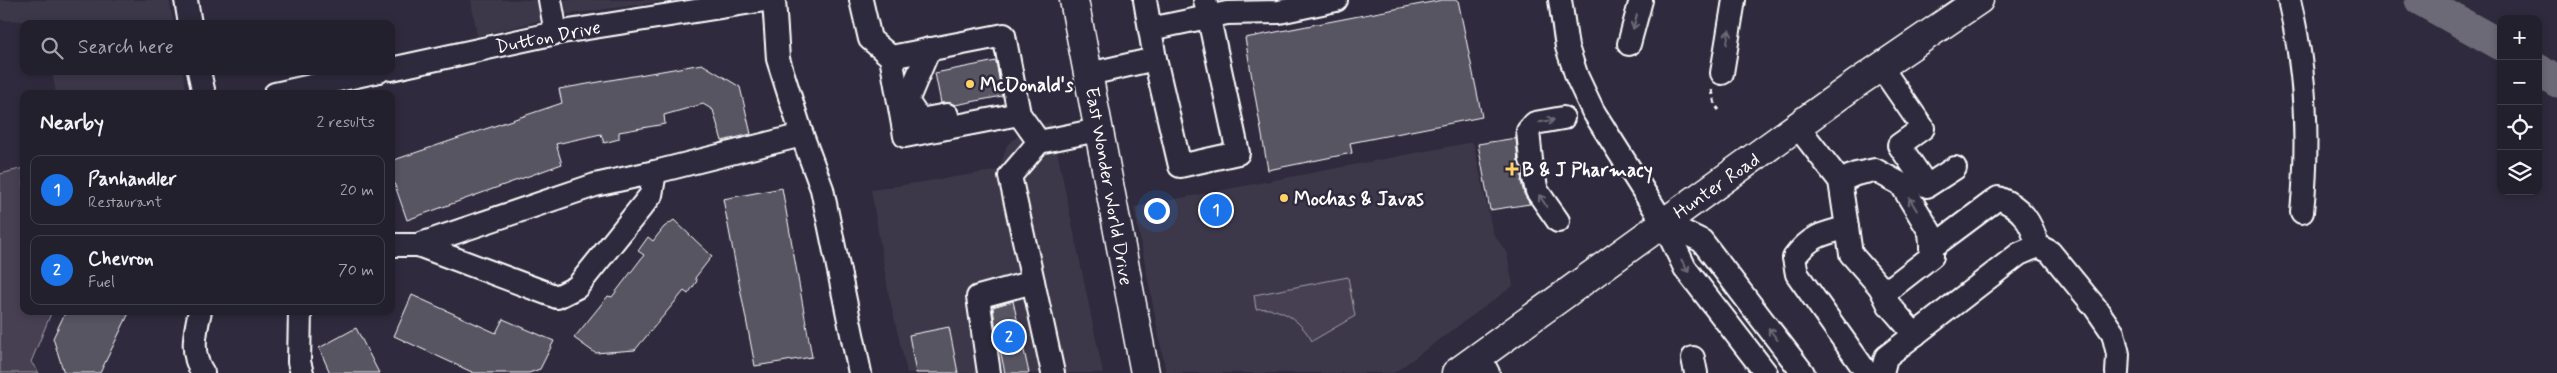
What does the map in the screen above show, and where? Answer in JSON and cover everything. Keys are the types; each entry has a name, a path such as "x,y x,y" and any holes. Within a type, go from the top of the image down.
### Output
{"main road":[{"name":"East Wonder World Drive","path":"1074,0 1145,373"},
{"name":"Hunter Road","path":"1456,373 1483,365 1663,222 1881,67 1979,0"}],"street":[{"path":"186,0 189,20"},
{"path":"550,0 556,33"},
{"name":"Dutton Drive","path":"395,67 556,33 642,9 765,0"},
{"path":"774,0 778,59 802,135 822,189 860,373"},
{"path":"860,0 870,39 891,57 905,136 1019,114"},
{"path":"1145,0 1155,59 1180,166 1238,153 1207,8"},
{"path":"1150,29 1207,8 1227,13 1279,12 1336,0"},
{"path":"1560,0 1567,47 1593,111 1663,222 1685,268 1766,373"},
{"path":"1629,44 1641,0"},
{"path":"1717,80 1734,0"},
{"path":"2289,0 2305,94 2307,163 2302,212"},
{"path":"891,57 1004,35 1019,114 1039,142"},
{"path":"929,49 907,101 920,120 973,110 989,120"},
{"path":"1089,74 1155,59"},
{"path":"1881,67 1923,128 1899,145 1927,186 1954,168"},
{"path":"200,75 203,90"},
{"path":"293,90 361,75"},
{"path":"1558,220 1537,191 1532,169 1528,131 1535,123 1563,118"},
{"path":"1798,127 1840,181 1851,254 1880,287 1888,305 1915,335"},
{"path":"1053,373 1010,176 1039,142 1098,130"},
{"path":"395,245 418,245 594,185 655,172 802,135"},
{"path":"1840,181 1856,174 1875,170 1901,184 1930,232 1932,256 1891,288 1880,287"},
{"path":"418,245 557,297 577,287 651,195 655,172"},
{"path":"1931,248 1998,198 2014,204 2032,227 2038,246 2050,252 2113,332 2118,354 2117,373"},
{"path":"1663,222 1702,241 1803,373"},
{"path":"1847,228 1827,232 1805,243 1794,258 1797,274 1867,373"},
{"path":"1882,373 1886,357 2019,254 2038,246"},
{"path":"989,373 978,297 1033,282"},
{"path":"199,315 194,338 197,365 203,373"},
{"path":"300,315 299,362 302,373"}],"path":[{"path":"1717,80 1715,105 1719,110"}],"shaded area":[{"path":"0,0 169,0 173,20 20,21 0,20"},
{"path":"471,0 672,0 563,15 477,36"},
{"path":"53,75 184,75 186,90 55,90"},
{"path":"1051,122 1103,373 907,373 889,296 871,190 999,170 1007,145 1026,129"},
{"path":"1473,142 1493,233 1507,253 1513,286 1394,373 1166,373 1134,207"},
{"path":"20,169 20,315 50,315 31,362 39,373 0,373 0,174"},
{"path":"1348,277 1355,316 1312,341 1296,321 1282,312 1256,309 1254,295"}],"building":[{"path":"1442,0 1458,0 1482,117 1350,143 1352,153 1268,170 1245,38"},
{"name":"McDonald's","path":"996,61 1002,96 955,105 941,103 935,73"},
{"path":"702,64 740,87 751,134 722,141 713,110 703,104 664,115 665,124 619,132 619,139 604,143 601,134 556,144 562,164 407,220 395,186 395,160 562,103 559,89"},
{"name":"B & J Pharmacy","path":"1516,138 1518,162 1524,170 1521,181 1524,194 1530,204 1490,210 1478,144"},
{"path":"782,188 812,357 755,366 723,199"},
{"path":"674,220 712,256 695,278 697,281 688,294 684,291 635,350 595,353 574,338 608,296 612,297 644,255 638,251 648,237 653,241 664,227"},
{"path":"412,295 496,333 503,319 554,341 540,369 529,373 474,373 394,336"},
{"path":"1013,301 1029,373 1005,373 993,307"},
{"path":"64,315 128,315 100,373 64,373 53,338"},
{"path":"949,327 958,373 916,373 909,335"},
{"path":"356,328 379,373 330,373 319,348"}],"waterway":[{"path":"2420,0 2497,43"},
{"path":"2542,72 2557,82"}],"place":[{"name":"McDonald's","path":"970,84"},
{"name":"B & J Pharmacy","path":"1512,169"},
{"name":"Mochas & Javas","path":"1284,198"},
{"name":"Panhandler","path":"1216,210"},
{"name":"Chevron","path":"1009,337"}]}
